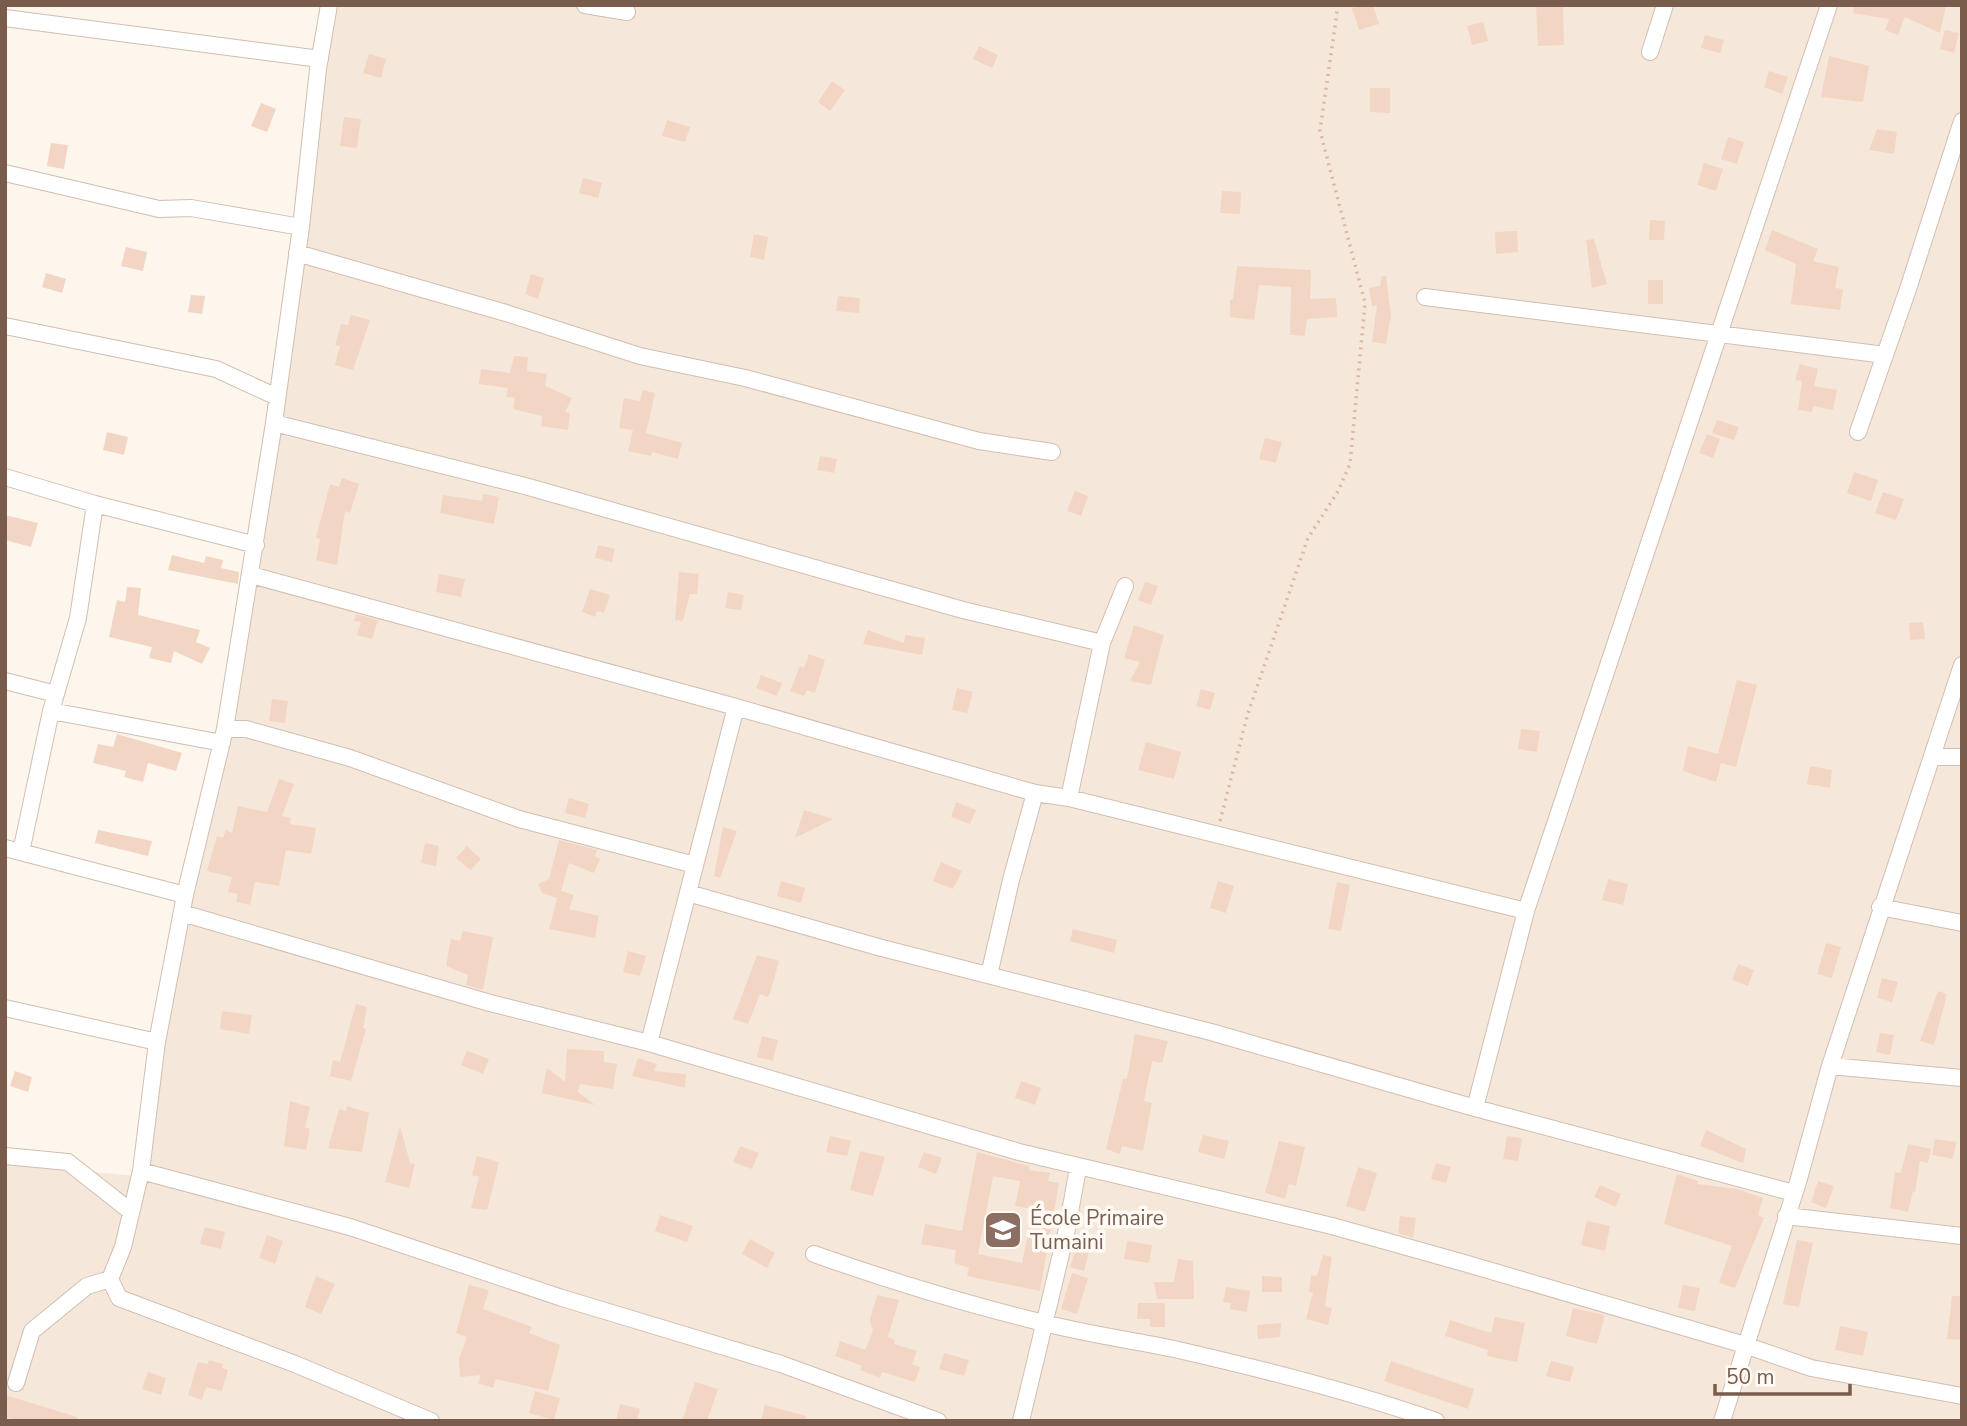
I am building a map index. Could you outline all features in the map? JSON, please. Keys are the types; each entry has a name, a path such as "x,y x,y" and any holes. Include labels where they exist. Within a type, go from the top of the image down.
{"street":[{"path":"329,5 320,59 301,227 251,575 223,736 185,895 157,1042 141,1171 123,1247 110,1279 119,1298 295,1364 431,1421"},
{"path":"584,5 627,12"},
{"path":"1650,52 1665,5"},
{"path":"1475,1108 1526,911 1829,5"},
{"path":"5,18 320,59"},
{"path":"1858,432 1962,121"},
{"path":"5,173 159,209 191,208 301,227"},
{"path":"297,253 506,313 640,356 745,378 979,441 1052,452"},
{"path":"1425,297 1885,355"},
{"path":"5,326 216,369 277,397"},
{"path":"274,423 525,486 963,610 1102,643"},
{"path":"5,477 96,504 256,545"},
{"path":"96,504 78,618 13,850 185,895"},
{"path":"251,575 736,707 1035,793 1069,798 1526,911"},
{"path":"1069,798 1102,643 1125,586"},
{"path":"1723,1421 1880,907 1962,665"},
{"path":"5,681 56,694"},
{"path":"649,1043 736,707"},
{"path":"51,711 223,736 246,729 350,758 519,820 695,865"},
{"path":"1933,757 1962,757"},
{"path":"989,975 1035,793"},
{"path":"688,892 989,975 1211,1032 1475,1108 1794,1193"},
{"path":"1880,907 1962,923"},
{"path":"182,913 477,999 649,1043 1078,1168 1332,1226 1745,1345 1811,1368 1962,1396"},
{"path":"5,1008 157,1042"},
{"path":"1830,1066 1962,1078"},
{"path":"5,1156 68,1162 130,1211"},
{"path":"1021,1421 1067,1229 1078,1168"},
{"path":"141,1171 350,1227 562,1298 780,1364 937,1421"},
{"path":"1786,1216 1962,1236"},
{"path":"814,1254 900,1284 1044,1323 1174,1349 1283,1376 1380,1401 1436,1421"},
{"path":"16,1382 32,1332 87,1286 110,1279"}],"path":[{"path":"1215,834 1248,713 1308,538 1337,493 1350,464 1365,303 1320,131 1338,5"}],"shaded area":[{"path":"333,5 1962,5 1962,1421 5,1421 5,1163 136,1176 311,214"}],"building":[{"path":"1373,5 1379,24 1359,30 1352,8"},
{"path":"1536,5 1563,5 1564,45 1538,46"},
{"path":"1854,5 1946,5 1940,33 1905,17 1898,35 1885,30 1889,19 1853,13"},
{"path":"1483,22 1488,41 1472,45 1467,26"},
{"path":"1945,30 1959,33 1954,53 1940,49"},
{"path":"1705,35 1724,40 1720,53 1701,48"},
{"path":"979,46 998,55 992,68 973,59"},
{"path":"369,54 386,59 381,78 363,73"},
{"path":"1829,56 1869,66 1863,102 1821,97"},
{"path":"1769,71 1788,77 1782,94 1764,87"},
{"path":"832,81 845,90 830,111 818,102"},
{"path":"1370,88 1390,88 1390,113 1370,112"},
{"path":"261,103 276,109 267,132 251,126"},
{"path":"344,117 361,119 357,148 340,146"},
{"path":"667,120 690,127 685,142 662,136"},
{"path":"1877,129 1897,132 1894,154 1869,150"},
{"path":"1728,137 1744,142 1737,164 1721,159"},
{"path":"51,143 68,145 64,169 47,166"},
{"path":"1704,163 1723,169 1716,191 1697,185"},
{"path":"583,178 602,183 598,198 579,193"},
{"path":"1222,191 1241,192 1240,214 1220,213"},
{"path":"1650,220 1665,221 1664,240 1649,240"},
{"path":"1772,230 1818,249 1813,261 1839,267 1835,288 1843,289 1840,310 1791,304 1796,264 1765,250"},
{"path":"1517,231 1518,252 1496,254 1495,232"},
{"path":"754,234 768,237 764,260 750,257"},
{"path":"1594,239 1607,284 1592,288 1586,240"},
{"path":"126,247 147,252 143,271 121,266"},
{"path":"1237,266 1311,270 1310,299 1336,298 1337,317 1307,319 1305,336 1290,335 1291,287 1259,285 1254,320 1230,317 1230,300 1233,299"},
{"path":"46,273 66,279 62,293 42,287"},
{"path":"531,274 544,278 538,299 525,294"},
{"path":"1382,276 1386,276 1391,315 1386,344 1372,342 1377,305 1372,306 1369,288 1380,286"},
{"path":"1648,280 1663,280 1663,304 1648,304"},
{"path":"191,295 205,296 202,314 188,312"},
{"path":"838,296 860,298 859,313 836,311"},
{"path":"351,315 370,320 353,370 335,365 340,346 335,345 341,324 348,325"},
{"path":"514,356 528,357 527,371 547,374 545,386 572,398 565,412 570,413 568,430 541,426 542,416 513,409 515,398 506,397 508,388 479,384 481,369 510,373"},
{"path":"1800,364 1818,369 1814,386 1837,390 1833,410 1813,406 1812,412 1798,410 1802,381 1795,380"},
{"path":"643,390 655,393 646,433 682,443 678,459 652,452 651,456 628,451 633,430 619,428 624,398 640,401"},
{"path":"1717,420 1739,427 1734,440 1712,433"},
{"path":"107,432 128,437 124,455 103,450"},
{"path":"1707,434 1720,439 1713,458 1699,453"},
{"path":"1265,438 1282,442 1276,463 1259,459"},
{"path":"820,456 837,459 834,473 817,470"},
{"path":"1854,472 1878,480 1871,501 1847,493"},
{"path":"342,478 359,484 350,513 345,511 337,565 316,560 320,539 316,538 330,484 339,487"},
{"path":"1075,491 1088,496 1081,516 1067,511"},
{"path":"1883,492 1904,499 1896,520 1875,513"},
{"path":"483,494 499,497 494,524 440,513 443,495 482,501"},
{"path":"5,515 38,523 31,547 5,540"},
{"path":"598,545 615,549 612,562 595,558"},
{"path":"172,555 204,563 206,556 223,560 221,568 239,572 238,584 168,570"},
{"path":"679,572 699,574 697,594 690,594 683,621 675,620"},
{"path":"439,574 465,579 461,597 436,592"},
{"path":"1145,582 1158,586 1151,605 1138,600"},
{"path":"127,587 141,588 138,615 200,630 196,642 210,648 202,664 174,651 171,663 149,658 152,647 109,637 117,600 125,602"},
{"path":"590,589 610,595 604,613 597,611 595,617 582,612"},
{"path":"728,592 744,595 741,610 725,608"},
{"path":"356,614 378,620 372,639 357,635 361,622 354,621"},
{"path":"1923,622 1925,639 1910,640 1909,623"},
{"path":"1134,625 1164,635 1151,685 1130,681 1140,662 1124,658"},
{"path":"868,630 904,643 905,635 925,638 922,655 863,644"},
{"path":"809,654 825,660 815,693 807,690 804,696 790,691 800,666 804,668"},
{"path":"761,675 782,683 777,696 756,688"},
{"path":"1737,680 1757,685 1736,767 1721,763 1716,782 1683,771 1688,746 1718,754"},
{"path":"957,688 973,692 967,713 952,710"},
{"path":"1201,689 1215,693 1210,710 1196,706"},
{"path":"272,699 288,701 285,723 269,721"},
{"path":"1521,729 1540,731 1537,752 1518,749"},
{"path":"117,734 182,753 176,771 148,763 143,782 124,777 126,771 93,763 98,744 113,747"},
{"path":"1146,742 1181,752 1174,779 1138,770"},
{"path":"1810,766 1832,770 1830,788 1807,784"},
{"path":"279,779 294,784 282,816 291,818 290,824 316,828 311,854 286,850 279,886 255,882 250,905 236,902 238,894 228,892 232,877 207,871 217,836 223,838 226,830 232,833 238,806 267,812"},
{"path":"569,798 589,804 585,818 565,813"},
{"path":"956,802 976,810 970,824 951,817"},
{"path":"804,810 833,819 795,838"},
{"path":"723,827 737,831 720,878 714,876"},
{"path":"98,830 152,841 148,856 95,843"},
{"path":"559,840 597,850 595,856 600,859 594,873 569,863 561,891 574,895 569,909 599,916 595,938 549,929 557,898 542,893 538,884 549,879"},
{"path":"425,843 439,846 436,866 421,863"},
{"path":"467,846 481,859 470,870 456,858"},
{"path":"941,862 962,871 953,889 933,881"},
{"path":"1608,879 1628,884 1623,905 1602,900"},
{"path":"781,881 805,888 801,903 777,896"},
{"path":"1218,881 1234,886 1226,913 1210,908"},
{"path":"1337,882 1350,885 1341,931 1328,929"},
{"path":"1073,929 1117,940 1114,953 1070,941"},
{"path":"463,931 493,937 483,990 466,985 468,975 446,966 451,939 460,941"},
{"path":"1826,943 1841,947 1832,978 1817,974"},
{"path":"628,951 646,956 640,976 623,972"},
{"path":"757,955 779,961 770,993 767,997 760,994 748,1024 733,1019"},
{"path":"1738,964 1754,970 1748,986 1732,980"},
{"path":"1882,978 1898,982 1892,1002 1877,998"},
{"path":"1938,991 1947,994 1934,1045 1920,1041"},
{"path":"356,1004 367,1007 363,1028 366,1029 351,1081 330,1076 333,1060 340,1062"},
{"path":"222,1011 252,1015 249,1034 220,1029"},
{"path":"1880,1033 1894,1035 1890,1055 1876,1052"},
{"path":"1135,1034 1168,1041 1162,1063 1152,1061 1144,1101 1152,1103 1143,1151 1122,1146 1120,1154 1106,1149 1123,1079 1127,1079"},
{"path":"762,1036 778,1040 773,1061 757,1057"},
{"path":"567,1049 604,1051 604,1062 617,1064 613,1089 580,1084 578,1092 595,1105 542,1093 547,1068 565,1082"},
{"path":"467,1051 489,1059 483,1074 461,1065"},
{"path":"638,1058 657,1064 654,1071 686,1074 685,1088 632,1076"},
{"path":"15,1071 32,1077 28,1092 10,1086"},
{"path":"1021,1081 1041,1088 1035,1105 1015,1098"},
{"path":"290,1101 310,1107 305,1127 310,1129 306,1150 284,1146"},
{"path":"347,1106 369,1113 362,1152 328,1148 339,1109 346,1111"},
{"path":"400,1126 410,1163 415,1164 409,1188 385,1182"},
{"path":"1706,1130 1746,1149 1743,1163 1700,1146"},
{"path":"1203,1135 1229,1141 1224,1159 1198,1152"},
{"path":"830,1136 851,1141 847,1156 826,1152"},
{"path":"1507,1136 1522,1138 1518,1161 1503,1159"},
{"path":"1935,1139 1956,1142 1953,1159 1932,1155"},
{"path":"1279,1141 1305,1147 1296,1186 1289,1184 1285,1199 1265,1193"},
{"path":"1908,1144 1931,1149 1928,1163 1920,1161 1915,1192 1913,1191 1908,1212 1890,1208 1895,1172 1901,1173"},
{"path":"740,1146 759,1153 752,1169 733,1162"},
{"path":"860,1151 885,1157 873,1196 850,1190"},
{"path":"924,1152 942,1158 936,1174 918,1167"},
{"path":"977,1152 1029,1166 1029,1170 1050,1173 1048,1181 1059,1183 1040,1291 967,1276 969,1268 954,1263 956,1250 921,1244 925,1224 962,1231","holes":["993,1176 1020,1181 1015,1206 1033,1209 1022,1263 978,1254"]},
{"path":"477,1156 499,1162 487,1210 471,1208 479,1177 472,1175"},
{"path":"1436,1163 1451,1167 1446,1183 1431,1179"},
{"path":"1358,1167 1377,1173 1365,1212 1346,1206"},
{"path":"1677,1174 1698,1181 1697,1184 1737,1189 1763,1198 1758,1215 1764,1218 1735,1288 1719,1283 1732,1246 1664,1224"},
{"path":"1818,1181 1834,1186 1826,1208 1811,1202"},
{"path":"1600,1185 1621,1194 1616,1207 1594,1197"},
{"path":"660,1215 693,1226 687,1242 655,1231"},
{"path":"1400,1216 1416,1218 1413,1238 1398,1233"},
{"path":"1587,1221 1610,1226 1605,1251 1581,1245"},
{"path":"205,1227 225,1232 221,1249 200,1244"},
{"path":"267,1235 283,1241 275,1264 259,1258"},
{"path":"750,1239 775,1253 767,1268 742,1254"},
{"path":"1797,1240 1813,1243 1799,1307 1783,1304"},
{"path":"1127,1241 1152,1245 1149,1263 1124,1259"},
{"path":"1076,1248 1089,1252 1084,1271 1070,1267"},
{"path":"1323,1255 1332,1257 1325,1306 1332,1308 1328,1325 1306,1319 1313,1293 1309,1292 1311,1275 1317,1276"},
{"path":"1178,1259 1193,1261 1194,1299 1157,1299 1154,1282 1174,1282"},
{"path":"1072,1273 1088,1278 1077,1314 1061,1309"},
{"path":"316,1276 335,1284 321,1314 305,1307"},
{"path":"1262,1276 1282,1277 1282,1292 1262,1292"},
{"path":"469,1285 489,1290 483,1309 532,1327 529,1333 560,1345 548,1391 496,1379 493,1388 478,1383 481,1375 460,1377 459,1359 467,1337 456,1333"},
{"path":"1683,1285 1700,1288 1695,1311 1678,1308"},
{"path":"1226,1287 1250,1291 1247,1312 1230,1309 1231,1303 1223,1302"},
{"path":"877,1295 899,1300 888,1337 895,1340 894,1344 917,1351 912,1364 920,1367 915,1382 882,1372 880,1378 860,1370 862,1366 835,1356 840,1341 865,1350 873,1331 870,1320"},
{"path":"1952,1296 1962,1296 1962,1340 1947,1339"},
{"path":"1138,1303 1165,1303 1165,1327 1150,1327 1150,1319 1137,1319"},
{"path":"1573,1308 1605,1315 1597,1344 1566,1336"},
{"path":"1495,1317 1525,1323 1517,1362 1487,1356 1488,1350 1445,1336 1450,1320 1491,1333"},
{"path":"1281,1323 1280,1337 1258,1339 1257,1325"},
{"path":"1840,1326 1868,1332 1863,1356 1835,1350"},
{"path":"944,1353 969,1360 964,1376 939,1369"},
{"path":"209,1360 223,1364 222,1368 228,1370 222,1391 206,1387 202,1400 188,1395 198,1362 208,1364"},
{"path":"1391,1361 1474,1389 1468,1409 1384,1381"},
{"path":"1551,1361 1574,1367 1570,1382 1546,1376"},
{"path":"148,1372 166,1378 161,1395 142,1389"},
{"path":"695,1382 718,1389 707,1421 682,1421"},
{"path":"535,1391 560,1398 554,1420 529,1413"},
{"path":"5,1395 77,1417 77,1421 18,1421 5,1417"},
{"path":"620,1404 640,1409 637,1421 616,1421"},
{"path":"765,1405 806,1416 805,1421 761,1421"}],"place":[{"name":"École Primaire Tumaini","path":"1003,1230"}]}
